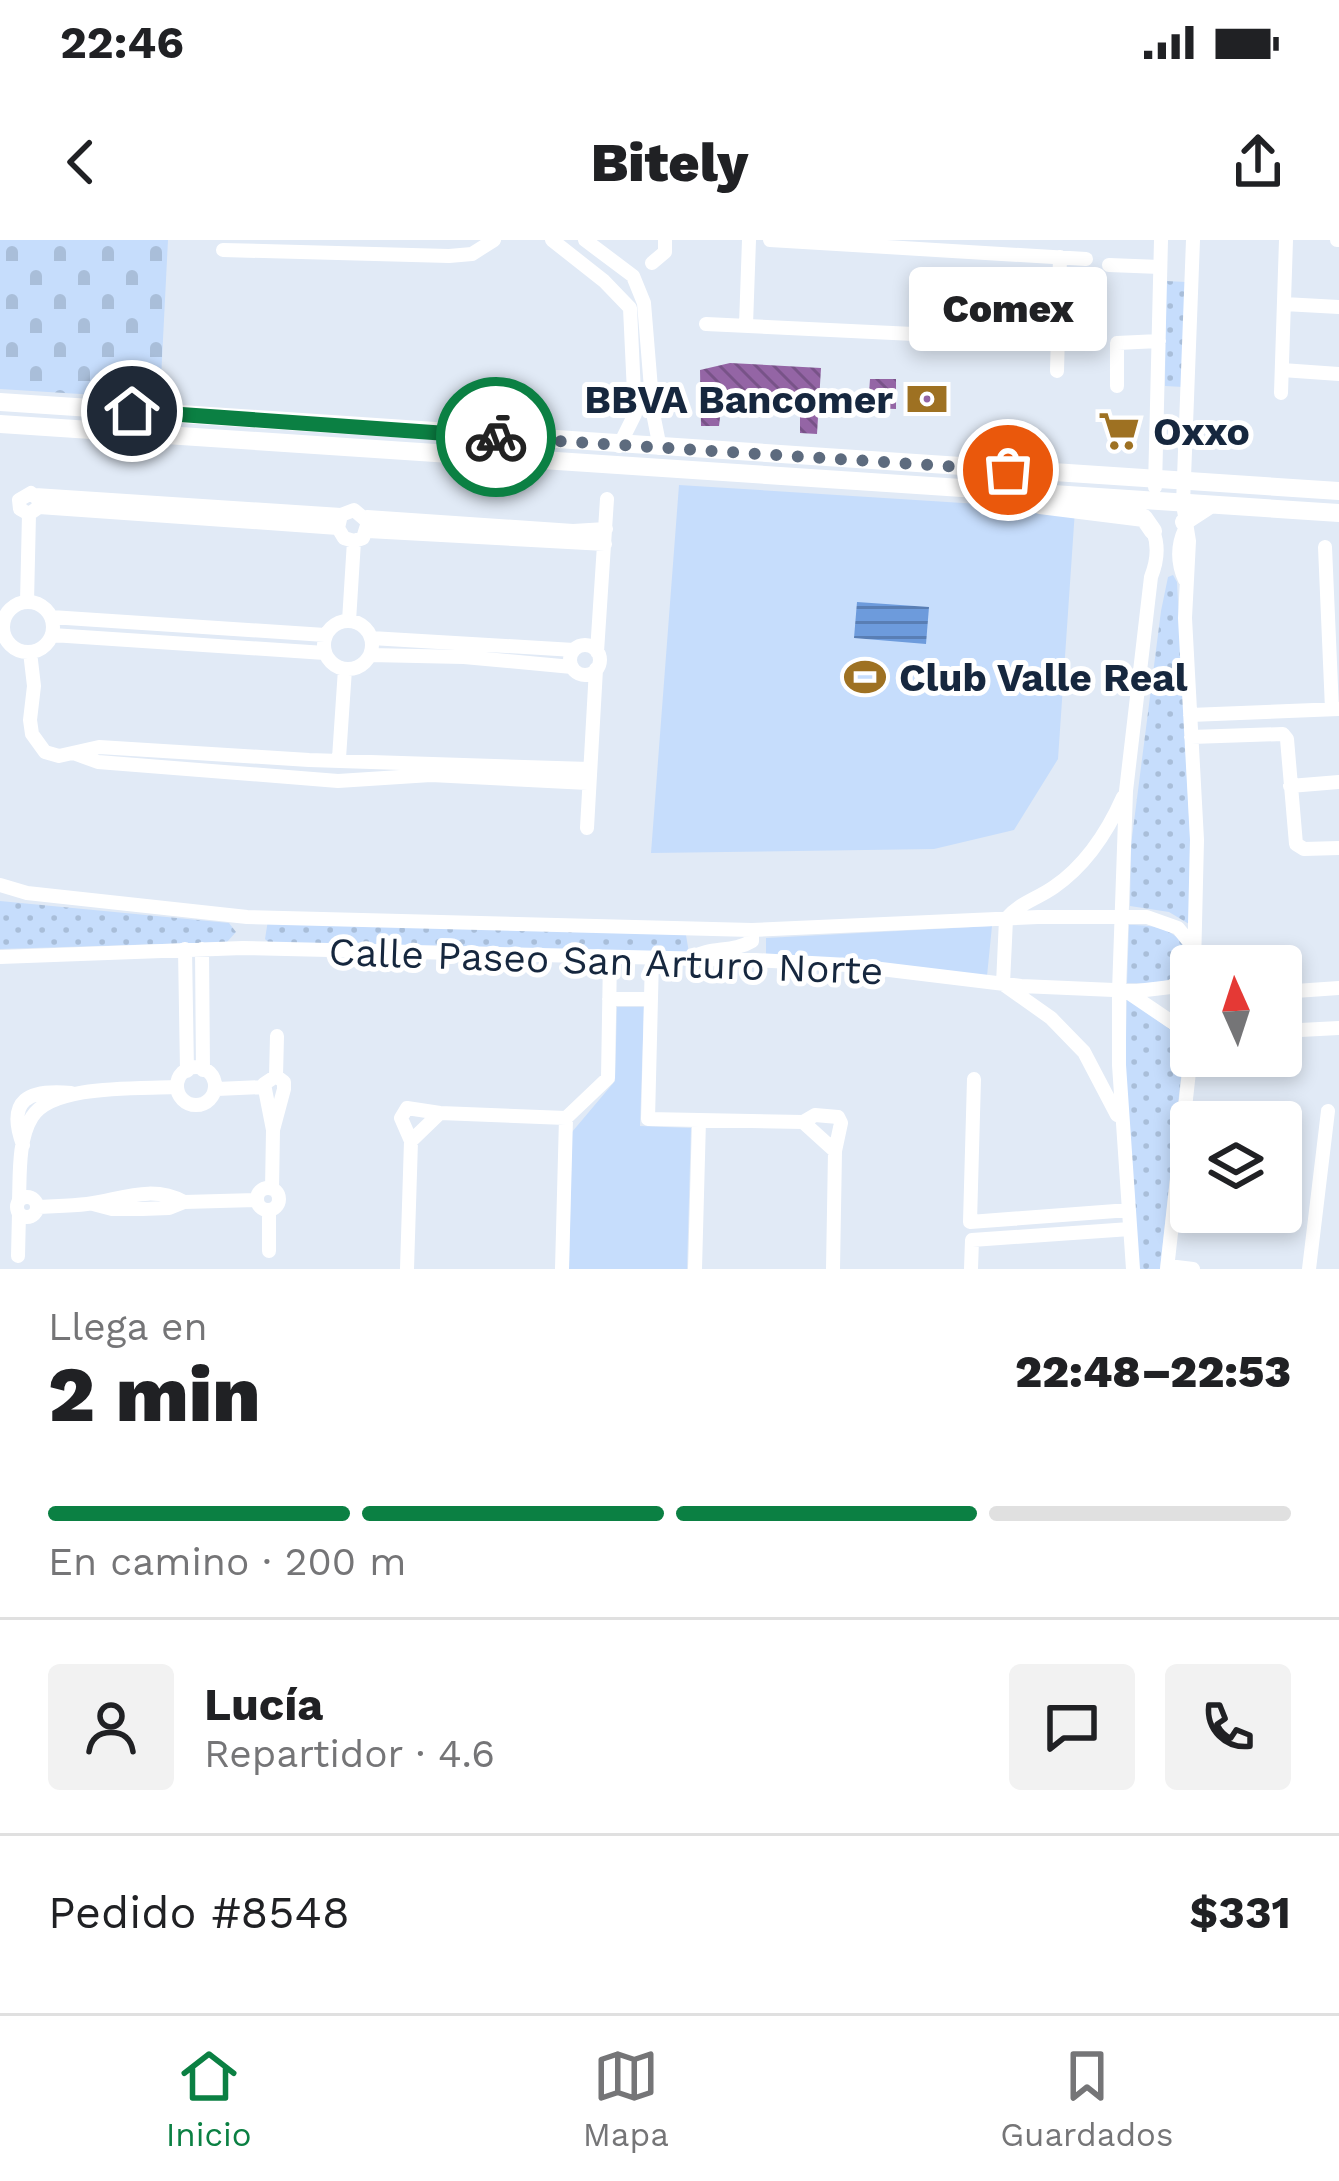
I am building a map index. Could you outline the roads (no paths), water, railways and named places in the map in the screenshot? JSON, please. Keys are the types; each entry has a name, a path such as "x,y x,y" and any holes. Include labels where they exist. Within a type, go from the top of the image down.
{"main road":[{"path":"0,402 1339,491"},
{"path":"0,424 1154,502 1184,518 1210,505 1335,512"},
{"path":"482,454 489,442 557,442"},
{"path":"587,462 649,461 660,448"},
{"path":"1008,470 958,474 963,488 995,500 1144,518 1153,532"}],"street":[{"path":"223,250 244,245 449,256 472,254 494,240"},
{"path":"552,240 630,308 640,329 660,448"},
{"path":"585,240 633,276 644,303 635,413 619,446"},
{"path":"652,263 665,252 665,240"},
{"path":"746,325 749,240"},
{"path":"770,240 961,245 1087,259"},
{"path":"1154,502 1161,240"},
{"path":"1193,240 1184,518 1190,541 1184,575 1197,840 1194,945"},
{"path":"1281,393 1286,240"},
{"path":"1057,371 1060,257"},
{"path":"1108,265 1192,277"},
{"path":"1284,304 1339,308"},
{"path":"706,324 1058,341"},
{"path":"1117,386 1118,343 1159,341"},
{"path":"1282,370 1339,374"},
{"path":"1158,390 1189,391"},
{"path":"0,496 19,500 26,494 34,506 27,602"},
{"path":"587,828 607,499"},
{"path":"34,506 339,522 354,510 367,524 606,536"},
{"path":"339,522 344,538 355,541"},
{"path":"350,621 355,541 367,524"},
{"path":"1133,1269 1123,1131 1121,916 1126,790 1157,541 1153,532"},
{"path":"1190,715 1336,709 1325,548"},
{"path":"1152,574 1184,575"},
{"path":"27,602 45,609 51,617 52,635 30,652 3,637 3,617 10,609 27,602"},
{"path":"51,617 325,653 345,669 360,666 370,655 371,638 366,629 350,621 331,627 325,653"},
{"path":"52,635 326,635"},
{"path":"371,638 572,667 584,674 596,669"},
{"path":"370,655 574,650 586,645 597,652"},
{"path":"572,667 574,650"},
{"path":"30,652 32,734 45,752 59,756 99,747 356,780 453,770"},
{"path":"321,778 318,768 331,759 345,669"},
{"path":"1192,736 1283,734 1296,844 1304,849 1339,848"},
{"path":"183,759 357,760 589,776"},
{"path":"356,780 357,760"},
{"path":"1290,786 1339,782"},
{"path":"1123,1131 1084,1052 1051,1018 1003,984 1006,919 1021,904 1058,885 1083,861 1103,836 1126,790"},
{"name":"Calle Paseo San Arturo Norte","path":"0,888 196,913 752,930 1121,916 1164,921 1188,935 1193,945"},
{"path":"243,948 241,932 251,923 300,918"},
{"path":"691,958 705,950 746,946 752,941 752,930"},
{"name":"Calle Paseo San Arturo Norte","path":"5,958 243,948 691,958 848,965 1003,984 1122,991 1170,987"},
{"path":"194,949 195,1071"},
{"path":"562,1269 566,1118 608,1078 610,956"},
{"path":"652,958 648,1118 802,1122 815,1115 838,1117 833,1269"},
{"path":"1302,991 1339,988"},
{"path":"1122,991 1170,1022"},
{"path":"609,999 651,999"},
{"path":"1302,1030 1339,1028"},
{"path":"270,1082 277,1036"},
{"path":"174,1087 178,1076 195,1071 214,1076 217,1089"},
{"path":"1188,1077 1167,1267 1192,1269"},
{"path":"974,1079 970,1222 1129,1210"},
{"path":"174,1087 182,1100 197,1103 210,1099 217,1089 284,1082 273,1130 272,1189 263,1189 269,1251"},
{"path":"18,1256 23,1146 16,1116 26,1099 44,1091 174,1087"},
{"path":"407,1269 411,1142 401,1118 407,1108 566,1118"},
{"path":"1310,1269 1328,1111"},
{"path":"411,1142 440,1113"},
{"path":"695,1269 699,1120"},
{"path":"802,1122 836,1151"},
{"path":"19,1206 28,1216 37,1207 93,1204 110,1196 141,1194 169,1194 184,1202 263,1205"},
{"path":"971,1269 972,1240 1130,1229"}],"water":[{"path":"857,602 929,607 926,644 854,638"}],"place":[{"name":"BBVA Bancomer","path":"927,399"},
{"name":"Oxxo","path":"1119,431"},
{"name":"Comex","path":"1008,470"},
{"name":"Club Valle Real","path":"865,677"}]}
